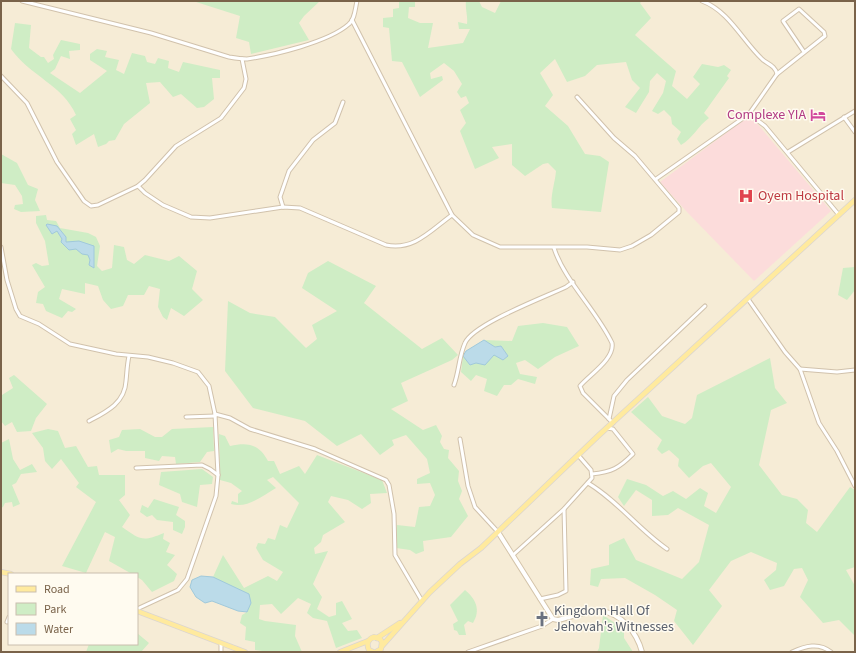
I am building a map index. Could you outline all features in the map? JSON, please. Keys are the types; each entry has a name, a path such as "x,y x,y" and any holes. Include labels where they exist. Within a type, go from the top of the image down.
{"main road":[{"path":"368,641 368,647 374,652 382,646 430,592 460,564 474,555 607,428 611,421 748,299 855,200"},
{"path":"498,532 553,619 600,611 614,615 625,623 633,632 642,652"},
{"path":"138,610 245,652"},
{"path":"340,652 368,641 374,637 377,638 405,620"},
{"path":"377,638 380,639 382,646"}],"street":[{"path":"22,1 151,33 229,57 242,59 288,50 310,43 336,32 352,20"},
{"path":"356,1 352,20 452,215 473,235 494,246 508,248 587,247 620,250 632,246 651,235 679,212 679,208 656,179 577,97"},
{"path":"702,1 729,20 762,60 774,67 776,74"},
{"path":"656,179 749,114 776,74 825,36 824,32 799,9 783,21 804,52"},
{"path":"1,76 27,103 57,162 87,204 98,205 138,186 176,146 214,124 232,106 244,88 246,79 242,59"},
{"path":"283,208 280,196 289,171 313,140 335,123 343,102"},
{"path":"788,152 855,111"},
{"path":"749,114 765,126 839,215"},
{"path":"844,117 855,132"},
{"path":"138,186 153,199 174,211 197,218 210,218 293,207 309,211 386,245 400,247 416,241 452,215"},
{"path":"1,247 7,280 16,309 20,316 39,324 70,344 129,356 148,357 173,363 198,372 209,386 215,415 218,475 216,496 187,579 178,590 138,610"},
{"path":"554,248 573,282 591,307 612,343 613,348 610,356 580,386 583,393 611,421"},
{"path":"454,385 459,372 464,346 471,336 494,320 566,287 573,282"},
{"path":"748,299 788,356 800,369 819,423 837,451 855,486"},
{"path":"611,421 614,396 627,380 705,306"},
{"path":"89,421 112,408 120,401 126,381 125,372 129,356"},
{"path":"800,369 837,372 855,370"},
{"path":"186,417 215,415 230,418 250,429 315,449 386,480 389,485 394,514 395,555 422,601"},
{"path":"592,474 605,473 617,468 633,454 613,429 607,428"},
{"path":"460,439 468,486 475,507 498,532"},
{"path":"578,455 587,464 592,474"},
{"path":"136,468 202,465 206,466 218,475"},
{"path":"513,555 564,509 588,483 592,474"},
{"path":"588,483 612,499 624,514 667,549"},
{"path":"540,599 558,596 566,591 564,509"},
{"path":"468,652 517,636 542,626 553,619"},
{"path":"221,643 221,652"},
{"path":"792,652 810,645 828,649 831,652"}],"shaded area":[{"path":"1,1 855,1 855,652 1,652"},
{"name":"Oyem Hospital","path":"745,119 755,121 831,211 754,281 660,182"}],"green space":[{"path":"193,1 320,1 304,16 299,23 309,40 251,54 249,42 236,38 240,16"},
{"path":"399,1 415,1 415,7 409,7 408,18 420,23 433,23 428,48 463,43 470,29 459,29 458,22 467,24 466,1 479,1 482,7 495,13 501,1 642,1 640,3 651,18 635,35 676,71 672,86 687,99 700,84 693,77 702,64 718,67 724,65 731,70 727,76 729,78 704,113 709,118 689,139 681,145 677,139 681,132 672,124 671,117 664,110 658,114 652,111 663,93 666,81 657,73 650,81 649,92 636,113 625,107 640,88 632,80 626,62 597,65 585,76 567,82 555,59 540,73 553,95 545,106 568,126 585,154 600,156 609,162 601,212 552,208 552,194 556,171 548,163 543,164 525,176 512,165 512,144 492,147 499,158 475,169 460,131 466,123 460,110 469,103 466,96 461,98 457,92 462,84 454,71 444,63 430,73 431,79 442,76 443,80 420,97 402,62 392,61 389,28 383,27 383,18 393,17 393,9 399,8"},
{"path":"15,23 31,25 29,48 41,57 44,57 48,63 54,59 53,55 61,40 80,44 80,50 69,51 70,59 61,56 55,69 50,73 80,93 107,71 90,60 90,54 97,49 107,51 105,57 119,60 116,70 124,74 132,53 145,56 147,62 155,64 158,58 169,61 168,68 179,72 183,62 220,70 220,78 212,78 214,99 204,107 197,108 181,94 173,97 160,82 146,83 150,103 124,124 115,140 109,141 98,147 94,134 76,145 72,134 76,130 70,119 76,115 70,105 55,88 27,66 11,49"},
{"path":"1,154 17,163 28,185 38,189 35,200 40,211 21,212 14,209 15,205 23,204 22,196 15,185 1,183"},
{"path":"46,215 47,220 56,221 60,228 88,233 96,237 100,246 97,266 102,271 112,268 114,245 124,247 127,260 134,264 145,255 169,261 179,256 197,271 192,289 203,300 184,316 171,308 167,320 163,317 158,307 160,289 149,286 144,295 128,295 123,306 111,309 103,300 98,286 85,283 85,294 62,289 59,299 76,309 72,312 68,311 62,318 46,311 43,304 36,303 38,292 45,287 32,265 36,263 42,266 49,265 45,241 36,223 36,216"},
{"path":"328,261 376,286 364,303 422,349 442,338 458,355 452,360 401,383 408,401 391,409 423,430 436,425 442,436 440,442 444,449 449,450 448,458 459,471 458,481 462,491 459,499 468,516 451,537 423,541 424,551 416,554 410,550 396,548 397,525 415,527 419,507 430,506 435,495 430,483 417,484 417,479 430,473 427,459 406,435 392,440 394,445 380,455 361,434 337,446 305,421 253,408 225,371 228,301 250,313 275,317 306,348 317,339 312,325 337,311 302,288 308,273"},
{"path":"855,267 855,290 847,300 838,295 843,268"},
{"path":"543,323 567,327 579,346 555,357 538,369 525,360 516,363 520,374 537,377 535,384 518,379 511,385 504,385 497,396 484,391 487,379 476,375 471,381 461,372 463,356 470,365 494,355 503,360 508,356 501,346 495,347 484,340 512,341 518,326"},
{"path":"770,358 775,388 787,403 771,410 759,465 782,495 797,499 808,510 806,523 817,532 850,487 855,490 855,567 846,570 855,586 855,636 839,620 823,623 800,597 808,580 802,568 794,569 784,586 770,590 764,580 776,570 777,563 751,552 731,561 709,590 722,606 693,645 674,621 677,610 655,595 625,578 601,579 598,587 590,585 591,569 609,565 609,545 624,538 636,560 682,579 699,562 709,525 678,508 668,515 652,516 652,500 636,490 624,506 618,497 627,479 646,485 663,496 673,491 686,499 700,488 708,493 704,506 716,513 731,487 711,463 703,466 689,478 678,466 679,459 669,450 662,454 657,449 662,440 631,412 648,397 662,416 685,424 692,418 697,395"},
{"path":"14,375 47,404 36,418 31,431 17,432 12,422 5,426 1,421 2,395 13,388 9,378"},
{"path":"213,427 214,451 207,452 200,462 176,464 175,457 162,456 159,461 145,458 145,451 126,451 118,449 111,453 109,440 119,437 122,430 140,429 155,437 162,437 172,429"},
{"path":"48,429 58,431 65,448 76,446 88,467 97,466 99,475 125,475 125,495 119,500 130,515 122,527 133,535 142,538 151,538 164,533 163,539 170,543 166,552 175,555 167,565 177,574 174,581 152,592 138,578 138,573 130,573 109,561 115,537 105,532 86,573 62,566 96,502 76,487 79,483 61,459 52,469 45,461 43,448 32,433"},
{"path":"219,434 225,436 230,446 242,444 257,448 265,455 268,461 274,461 280,474 299,466 305,474 317,455 382,480 387,493 370,494 371,503 362,509 348,500 331,496 328,502 345,522 323,535 321,542 314,548 315,554 328,551 313,584 322,597 317,609 329,617 336,615 336,603 342,601 352,619 342,623 348,631 357,630 362,638 336,648 327,621 313,618 307,613 311,604 298,598 281,614 272,604 260,605 259,619 296,625 295,636 302,652 270,652 255,650 255,642 245,640 246,627 240,623 242,615 247,612 220,582 213,577 223,555 244,588 268,576 277,581 283,572 263,560 256,548 258,543 265,544 268,538 275,540 280,525 287,528 299,503 273,477 267,480 276,488 249,503 243,505 231,504 232,501 238,503 238,494 242,491 231,483 220,480"},
{"path":"9,439 13,459 20,470 32,464 37,472 21,474 16,483 12,485 20,504 13,507 12,502 5,503 1,508 1,443"},
{"path":"202,469 213,477 212,484 200,485 197,507 182,502 180,494 159,485 161,472"},
{"path":"154,499 179,507 176,515 185,521 185,527 182,534 173,530 173,522 157,520 152,515 147,517 140,512 142,505 148,508"},
{"path":"465,590 472,597 476,605 477,614 473,623 468,621 464,625 466,635 459,635 457,631 454,630 453,624 458,621 450,605"},
{"path":"603,615 624,629 624,638 633,652 597,652 599,648"},
{"path":"138,634 149,643 141,652 86,652 89,645 138,645"}],"water":[{"path":"46,225 57,226 66,237 66,242 79,241 94,246 94,268 89,265 90,260 88,255 82,254 76,249 69,250 61,242 62,239 57,231 52,234"},
{"path":"484,340 495,347 501,346 508,356 503,360 494,355 485,365 476,363 470,365 463,356 466,351"},
{"path":"201,576 213,577 249,594 251,603 247,612 238,611 212,601 205,603 196,597 190,587 192,580"}],"place":[{"name":"Complexe YIA","path":"818,115"},
{"name":"Oyem Hospital","path":"746,196"},
{"name":"Kingdom Hall Of Jehovah's Witnesses","path":"542,619"}]}
